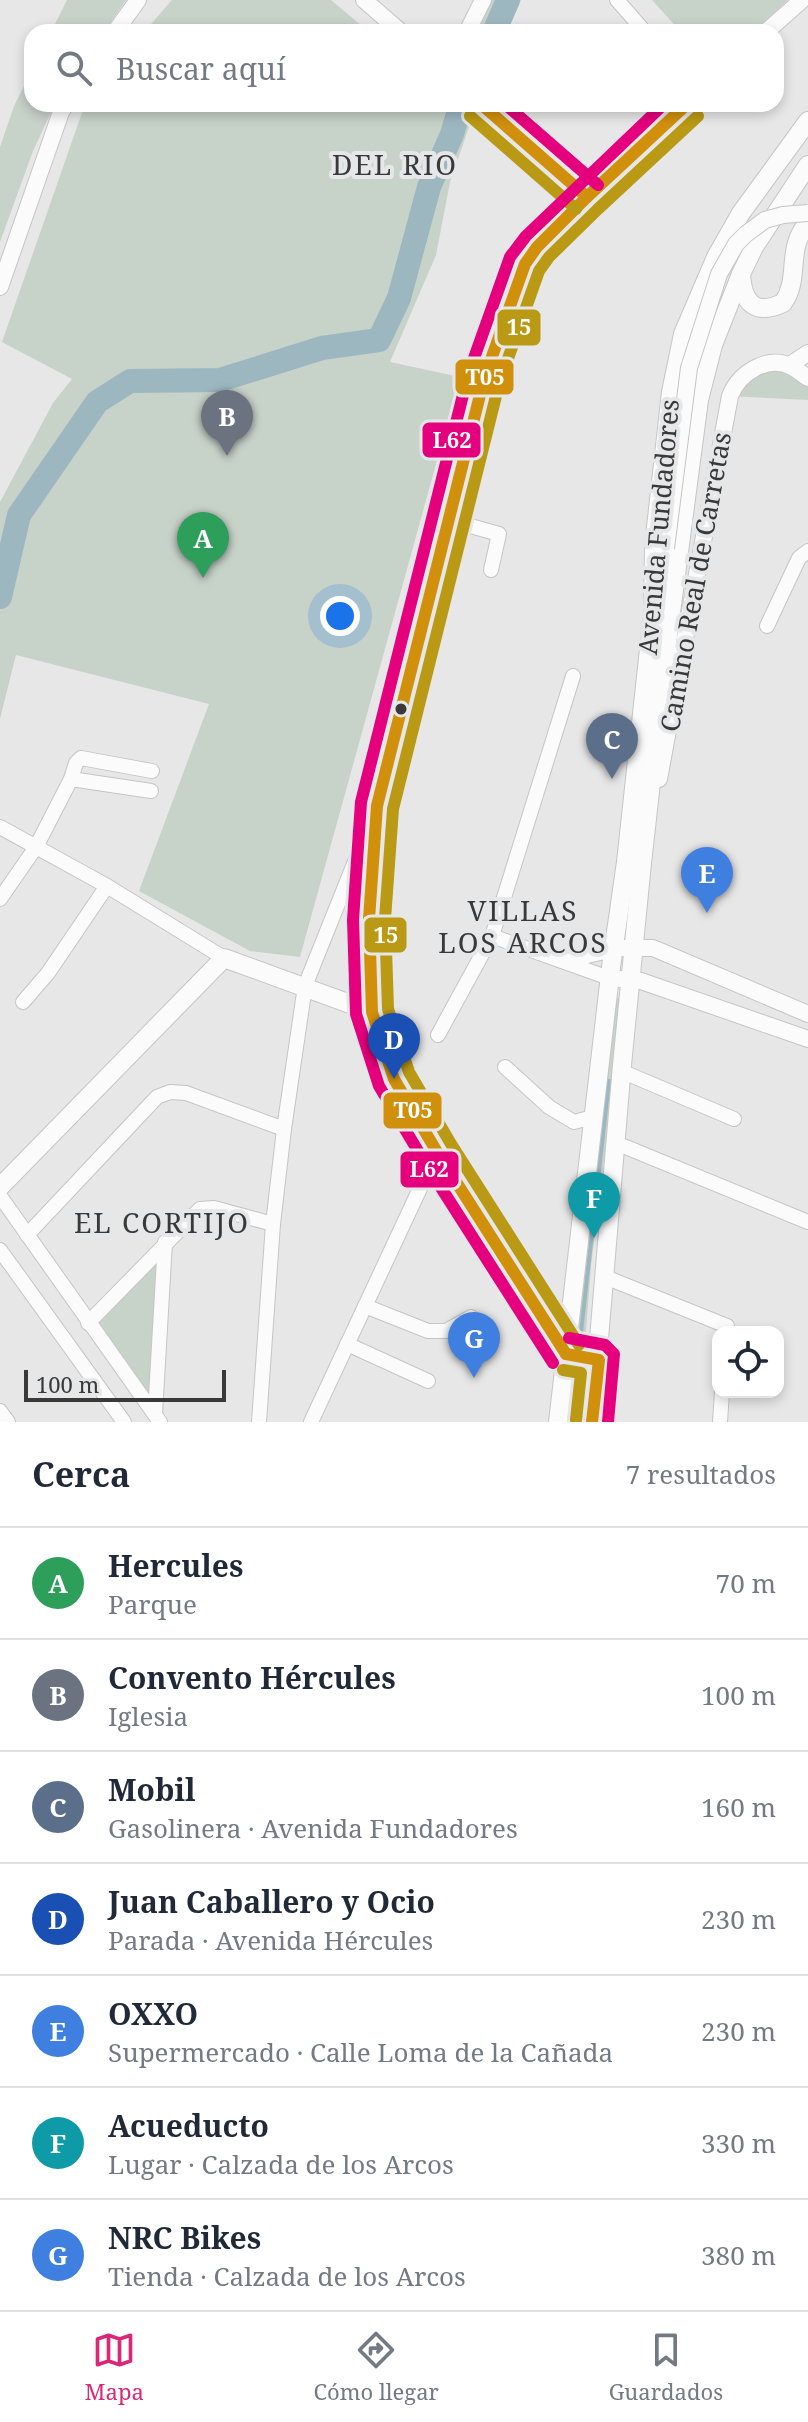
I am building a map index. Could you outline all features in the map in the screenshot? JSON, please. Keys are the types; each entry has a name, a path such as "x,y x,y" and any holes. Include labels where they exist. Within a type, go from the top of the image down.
{"main road":[{"name":"Avenida Fundadores","path":"558,1422 611,965 626,862 653,612 656,530 671,392 683,334 716,257 741,213 808,121"},
{"name":"Avenida Fundadores","path":"592,1422 642,863 699,400 713,345 741,274 754,247 808,165"},
{"path":"741,274 742,288 751,304 772,309 783,303 792,286 797,236 808,223"},
{"path":"0,1187 224,958 372,1012 394,1079 566,1354 599,1360"},
{"path":"600,1063 622,1068"}],"street":[{"path":"121,24 138,0"},
{"path":"471,24 483,0"},
{"path":"617,0 638,24"},
{"path":"775,24 802,0"},
{"path":"368,1 392,24"},
{"path":"0,287 61,112"},
{"path":"490,112 587,197"},
{"path":"259,1422 273,1224 305,986 377,806 484,379 525,264 537,247 678,112"},
{"name":"Camino Real de Carretas","path":"653,612 666,548 689,368 719,274 746,234 765,220 808,213"},
{"path":"808,353 790,365 808,378"},
{"name":"Camino Real de Carretas","path":"642,863 730,396 735,384 745,374 769,362 790,365"},
{"path":"449,520 499,534 491,570"},
{"path":"767,626 799,558 808,551"},
{"path":"438,1035 492,936 573,676"},
{"path":"0,899 36,847 81,758 152,771"},
{"path":"71,779 151,791"},
{"path":"372,1012 369,919 377,806"},
{"path":"0,827 107,886 224,958"},
{"path":"23,1002 48,973 107,886"},
{"path":"492,936 565,961 611,965 631,981 641,981 808,1039"},
{"path":"565,961 611,965 634,947 653,948 808,1014"},
{"path":"505,1067 549,1107 574,1122 593,1117"},
{"path":"622,1068 734,1119"},
{"path":"27,1235 157,1097 170,1092 186,1093 284,1129"},
{"path":"616,1143 808,1222"},
{"path":"311,1422 437,1152"},
{"path":"0,1196 157,1418"},
{"path":"88,1323 200,1209 214,1208 273,1224"},
{"path":"157,1418 165,1242"},
{"path":"0,1250 124,1422"},
{"path":"605,1277 727,1326"},
{"path":"365,1306 428,1331 446,1331 471,1317"},
{"path":"347,1344 428,1381"},
{"path":"720,1422 722,1398"},
{"path":"0,1411 8,1422"}],"shaded area":[{"path":"67,0 126,0 110,24 55,24"},
{"path":"172,0 331,0 360,24 151,24"},
{"path":"487,0 521,0 510,24 476,24"},
{"path":"652,0 788,0 762,24 674,24"},
{"path":"24,86 24,112 51,112 33,151 0,242 0,147"},
{"path":"82,112 474,112 450,182 436,255 390,362 460,377 300,957 250,951 139,891 209,704 16,655 0,719 0,502 53,403 72,379 2,342"},
{"path":"769,362 808,378 808,400 730,396"},
{"path":"624,996 591,1266 579,1422 560,1422 611,1000"},
{"path":"165,1242 155,1414 88,1323"}],"waterway":[{"path":"498,24 508,0"},
{"path":"0,597 19,515 97,402 130,381 220,380 322,348 379,340 399,298 429,187 459,112"},
{"path":"571,1422 609,1081"}],"transit line":[{"name":"T05","path":"490,112 587,197"},
{"name":"L62","path":"514,112 598,185"},
{"name":"L62","path":"553,1363 379,1086 356,1014 353,920 361,802 468,375 510,257 526,236 656,112"},
{"name":"T05","path":"566,1354 394,1079 372,1012 369,919 377,806 484,379 525,264 537,247 587,197 678,112"},
{"name":"15","path":"470,116 576,209"},
{"name":"15","path":"579,1345 451,1144 409,1072 388,1009 385,919 393,809 499,384 539,271 549,257 598,209 698,116"},
{"name":"L62","path":"569,1338 605,1345 614,1354 608,1422"},
{"name":"T05","path":"566,1354 599,1360 592,1422"},
{"name":"15","path":"563,1370 581,1373 576,1420"}],"place":[{"name":"Convento Hércules","path":"227,456"},
{"name":"Hercules","path":"203,578"},
{"name":"Mobil","path":"612,779"},
{"name":"OXXO","path":"707,913"},
{"name":"Juan Caballero y Ocio","path":"394,1079"},
{"name":"Acueducto","path":"594,1238"},
{"name":"NRC Bikes","path":"474,1378"}],"district":[{"name":"DEL RIO","path":"395,165"},
{"name":"VILLAS LOS ARCOS","path":"523,927"},
{"name":"EL CORTIJO","path":"162,1223"}]}
